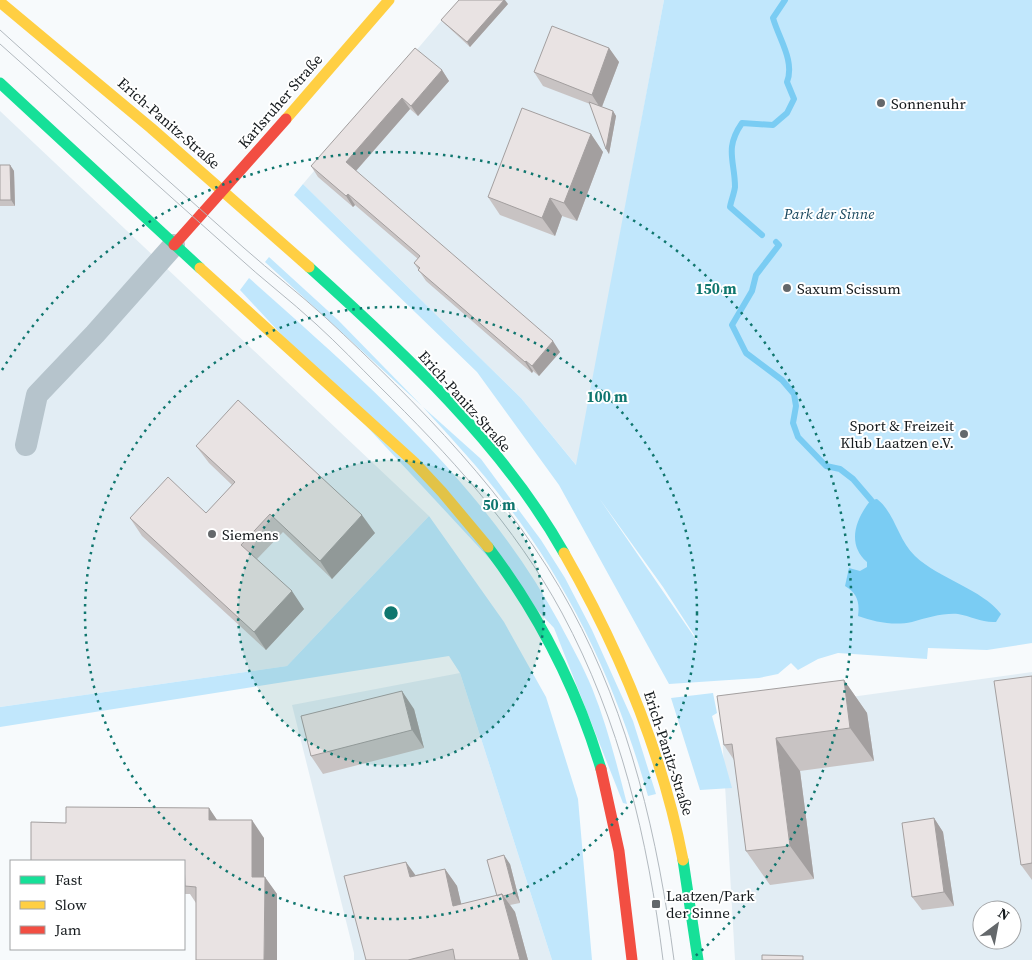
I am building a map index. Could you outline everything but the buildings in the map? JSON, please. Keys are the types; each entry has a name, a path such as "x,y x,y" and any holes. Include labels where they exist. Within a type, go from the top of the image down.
{"main road":[{"name":"Karlsruher Straße","path":"174,245 264,145 389,0"},
{"name":"Erich-Panitz-Straße","path":"0,2 86,71 223,189 369,321 462,416 524,490 576,572 609,634 652,743 676,820 693,909 698,960"},
{"path":"0,83 174,245 416,464 474,529 507,575 547,640 594,745 613,819 625,889 632,960"}],"street":[{"path":"26,445 38,395 174,245"}],"shaded area":[{"path":"459,0 664,0 577,466 521,398 303,184"},
{"path":"0,111 429,516 287,666 0,707"},
{"path":"1032,672 1032,960 735,960 721,715"},
{"path":"460,673 552,960 354,960 354,953 292,705"}],"green space":[{"name":"Park der Sinne","path":"664,0 1032,0 1032,643 987,650 928,648 927,659 838,653 818,659 798,670 791,663 778,674 759,678 669,684 559,485 477,372 294,195 303,184 521,398 576,465","holes":["599,498 663,587 698,641"]},
{"path":"269,257 338,320 422,406 265,262"},
{"path":"249,278 336,356 420,438 496,526 530,573 560,624 592,688 607,731 627,804 623,803 554,628 240,290"},
{"path":"423,407 481,459 541,540 565,578 592,630 633,721 656,794 648,796 636,757 607,679 572,605 551,570 529,535 495,490"},
{"path":"429,516 504,622 546,697 578,799 592,960 552,960 460,673 449,656 0,727 0,707 287,666"},
{"path":"713,693 717,713 712,716 732,788 700,790 671,698"}],"water":[{"path":"877,499 888,512 909,550 925,564 993,605 1001,614 996,622 958,614 940,615 898,624 878,622 858,616 859,606 857,598 845,586 849,568 860,571 867,567 867,562 857,547 856,531 861,515 866,507 871,500"}],"waterway":[{"path":"762,235 730,207 735,187 732,148 733,140 742,123 773,125 787,113 794,99 787,82 789,74 788,58 773,18 785,0"},
{"path":"776,242 779,245 756,275 752,291 732,325 746,353 782,380 794,394 796,406 793,423 798,437 826,466 840,469 853,479 871,500"}],"tram line":[{"path":"0,30 244,248 316,309 395,384 461,453 520,528 547,567 571,608 592,649 610,692 639,779 650,824 674,960"},
{"path":"0,44 332,339 455,465 479,492 523,550 562,613 600,696 615,738 640,826 657,915 663,960"}],"traffic: fast":[{"path":"0,83 200,268"},
{"path":"309,267 414,365 481,436 539,513 564,553"},
{"path":"488,547 523,598 554,653 580,710 601,769"},
{"path":"683,860 698,960"}],"traffic: slow":[{"path":"286,119 389,0"},
{"path":"0,2 151,128 309,267"},
{"path":"200,268 414,462 488,547"},
{"path":"564,553 603,626 651,740 674,819 683,860"}],"traffic: jam":[{"path":"174,245 286,119"},
{"path":"601,769 619,851 632,960"}],"place":[{"name":"Sonnenuhr","path":"881,103"},
{"name":"Saxum Scissum","path":"787,288"},
{"name":"Sport & Freizeit Klub Laatzen e.V.","path":"964,434"},
{"name":"Siemens","path":"212,534"},
{"name":"Laatzen/Park der Sinne","path":"656,904"}]}
